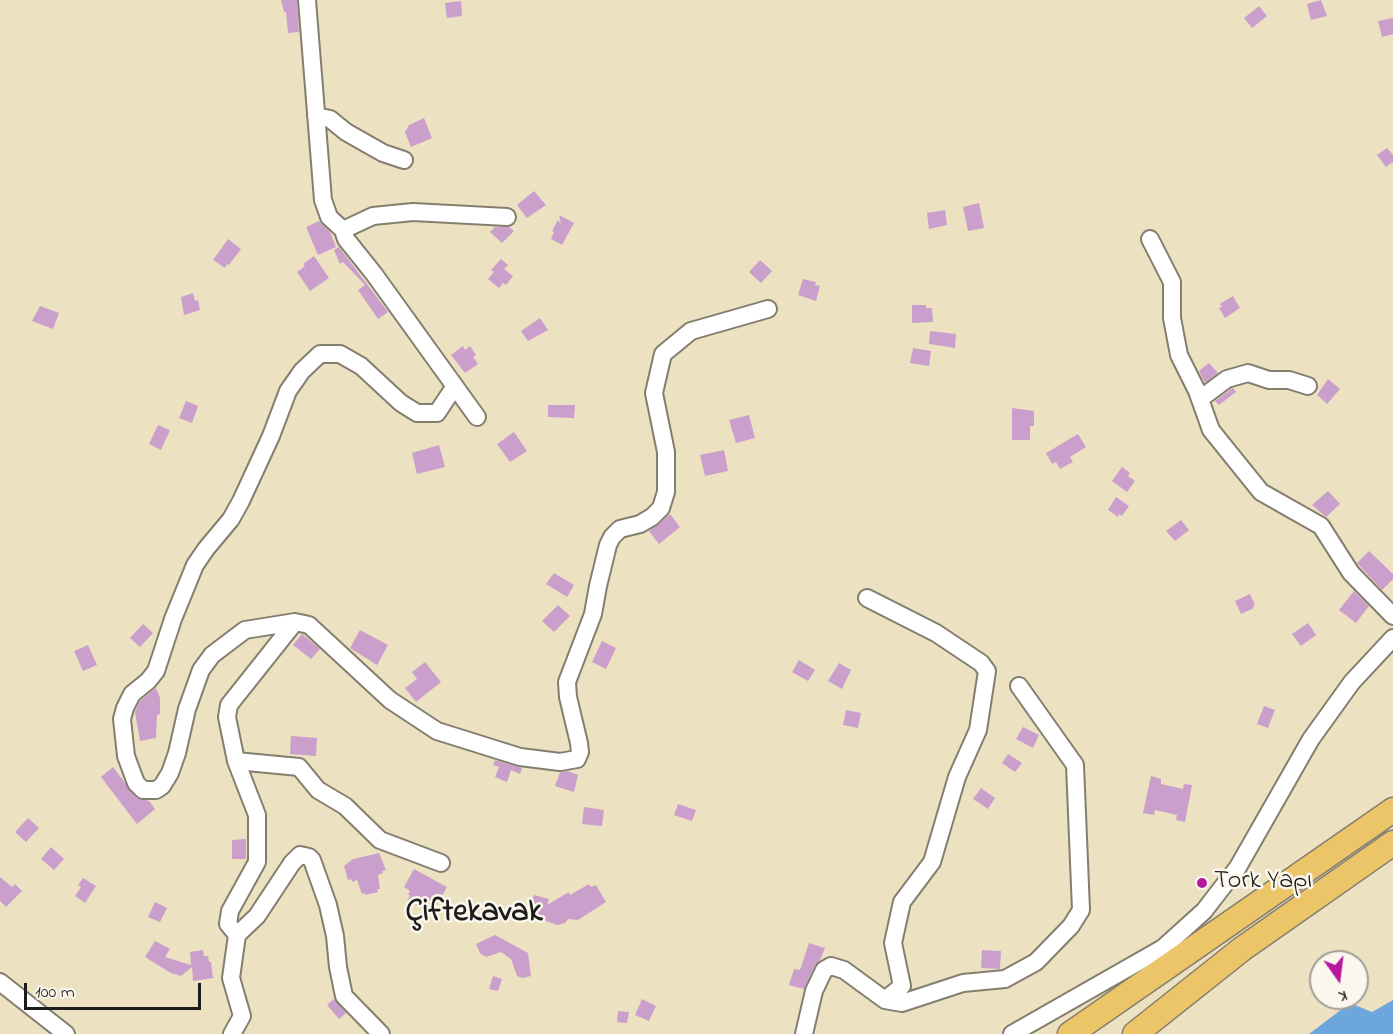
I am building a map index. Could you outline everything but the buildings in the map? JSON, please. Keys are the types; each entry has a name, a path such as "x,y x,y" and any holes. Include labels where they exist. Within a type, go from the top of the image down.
{"highway":[{"path":"1070,1034 1393,810"},
{"path":"1135,1034 1242,949 1393,843"}],"street":[{"path":"308,0 323,200 329,217 343,230 346,239 374,274 477,417"},
{"path":"316,116 330,119 346,132 383,153 404,160"},
{"path":"343,230 373,216 413,212 507,217"},
{"path":"1150,238 1172,282 1172,318 1179,355 1200,399 1211,430 1261,492 1321,526 1351,573 1393,616"},
{"path":"455,386 437,413 417,413 401,403 361,366 340,354 320,354 302,371 288,391 242,501 195,566 173,619 156,671 148,681 132,693 125,708 123,720 126,756 136,783 142,790 156,790 162,786 170,773 187,709 201,670 212,655 245,630 295,622 309,625 390,700 437,731 519,758 560,762 578,759 579,743 568,697 567,682 593,614 608,545 620,529 640,524 652,517 661,508 666,492 666,452 654,393 663,354 691,331 768,309"},
{"path":"1200,399 1227,379 1248,373 1269,380 1289,380 1308,386"},
{"path":"867,598 936,633 981,663 987,671 978,730 957,777 932,862 902,902 892,943 902,986 885,1000"},
{"path":"237,935 228,924 230,911 257,862 257,815 236,761 227,717 229,705 295,622"},
{"path":"1012,1034 1163,948 1204,911 1238,867 1311,739 1352,682 1393,638"},
{"path":"804,1034 814,991 824,970 831,966 844,969 885,1000 902,1003 963,983 1005,979 1036,962 1071,926 1081,910 1075,765 1019,686"},
{"path":"236,761 299,767 318,790 345,806 380,840 441,863"},
{"path":"232,1034 242,1016 231,978 237,935 257,916 292,862 300,855 312,860 318,875 333,926 344,996 381,1034"},
{"path":"0,982 66,1034"}],"water":[{"path":"1393,1000 1393,1034 1309,1034 1341,1010 1372,1012"}],"place":[{"name":"Tork Yapı","path":"1202,883"}],"district":[{"name":"Çiftekavak","path":"474,915"}]}
